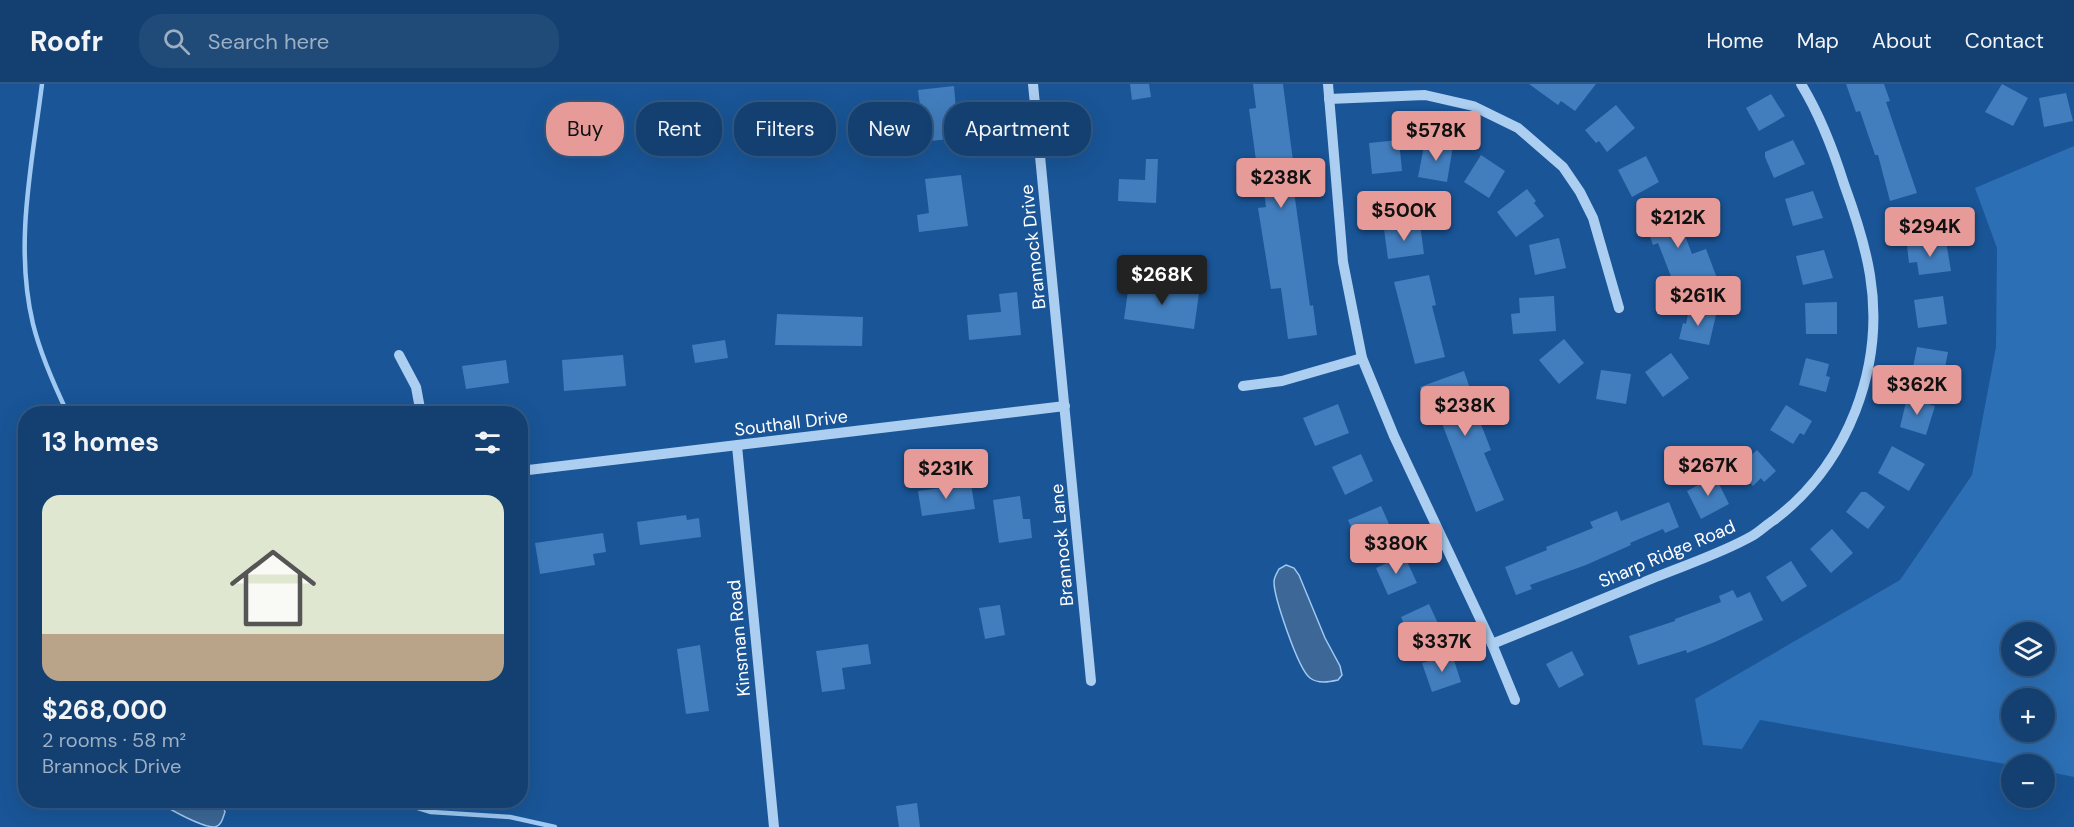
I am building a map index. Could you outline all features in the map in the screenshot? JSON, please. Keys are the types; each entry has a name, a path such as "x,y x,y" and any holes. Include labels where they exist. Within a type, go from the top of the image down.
{"street":[{"name":"Brannock Drive","path":"1033,84 1065,406"},
{"path":"1328,84 1343,262 1362,358 1394,436 1492,644 1515,700"},
{"name":"Sharp Ridge Road","path":"1492,644 1752,536 1794,503 1814,483 1835,454 1850,426 1864,387 1871,356 1870,276 1858,223 1829,139 1801,84"},
{"path":"1329,99 1425,95 1473,106 1518,128 1563,167 1580,192 1593,218 1619,308"},
{"path":"399,355 416,387 420,406"},
{"path":"1243,386 1282,381 1362,358"},
{"name":"Southall Drive","path":"528,470 1065,406"},
{"name":"Brannock Lane","path":"1065,406 1091,681"},
{"name":"Kinsman Road","path":"737,446 774,827"}],"shaded area":[{"path":"2074,146 2074,777 2055,773 2055,754 2001,754 2001,763 1760,720 1742,749 1703,745 1695,699 1900,580 1972,475 1996,347 1997,248 1975,188"},
{"path":"1286,565 1294,568 1299,575 1325,638 1340,666 1342,675 1338,680 1324,682 1313,680 1299,661 1275,590 1276,575 1279,569"},
{"path":"169,808 224,808 225,812 222,821 215,827 185,817"}],"building":[{"path":"1130,84 1149,84 1151,97 1132,100"},
{"path":"1253,84 1283,84 1296,184 1293,184 1310,306 1313,305 1317,335 1288,339 1281,288 1271,289 1258,208 1266,207 1261,168 1257,168 1249,109 1256,108"},
{"path":"1529,84 1596,84 1575,111 1561,101 1558,105"},
{"path":"1846,84 1884,84 1890,101 1886,102 1917,193 1890,201 1878,155 1875,155 1860,111 1856,112"},
{"path":"2002,84 2028,98 2013,126 1985,112"},
{"path":"954,86 955,102 944,102 944,140 932,141 932,102 920,102 918,90"},
{"path":"2066,93 2073,121 2044,127 2039,98"},
{"path":"1771,94 1785,116 1759,131 1746,108"},
{"path":"1616,105 1635,128 1607,152 1599,141 1596,143 1585,130"},
{"path":"1399,140 1402,171 1372,174 1369,143"},
{"path":"1793,140 1805,164 1774,178 1765,152"},
{"path":"1425,141 1453,146 1447,182 1418,177"},
{"path":"1481,155 1505,171 1489,198 1464,182"},
{"path":"1646,156 1659,182 1632,197 1618,170"},
{"path":"1146,159 1158,159 1156,203 1118,201 1119,179 1145,180"},
{"path":"961,175 968,226 919,232 917,215 929,213 925,179"},
{"path":"1527,189 1544,216 1516,237 1497,212"},
{"path":"1813,191 1823,218 1793,226 1785,199"},
{"path":"1673,204 1692,254 1706,249 1717,278 1683,291 1678,277 1672,279 1658,243 1653,245 1647,228 1643,229 1639,217"},
{"path":"1420,224 1424,254 1388,259 1384,229 1408,226 1409,230 1410,226"},
{"path":"1559,238 1566,268 1535,275 1529,245"},
{"path":"1946,241 1951,271 1919,275 1917,262 1909,263 1907,246"},
{"path":"1824,250 1833,278 1803,285 1796,256"},
{"path":"1429,275 1436,305 1432,306 1445,357 1415,364 1394,282"},
{"path":"1129,284 1199,293 1194,329 1124,319"},
{"path":"1017,292 1021,335 969,340 967,315 1001,312 999,294"},
{"path":"1554,296 1556,331 1513,334 1511,314 1520,313 1519,298"},
{"path":"1943,296 1947,324 1918,328 1914,300"},
{"path":"1837,302 1837,334 1806,334 1805,303"},
{"path":"1689,309 1716,315 1709,345 1679,339 1683,323 1686,324"},
{"path":"777,314 863,317 862,346 775,345"},
{"path":"1564,339 1584,363 1559,384 1539,360"},
{"path":"725,340 728,358 695,363 692,345"},
{"path":"1917,347 1948,352 1942,383 1911,377"},
{"path":"1671,353 1689,378 1663,397 1645,372"},
{"path":"623,355 626,386 564,391 562,360"},
{"path":"1806,358 1829,364 1826,376 1830,377 1826,392 1799,385"},
{"path":"506,360 509,383 466,389 462,366"},
{"path":"1601,370 1631,374 1626,404 1596,399"},
{"path":"1464,371 1474,400 1472,401 1491,450 1484,453 1504,500 1476,512 1438,413 1431,401 1426,403 1420,387"},
{"path":"1907,398 1935,406 1926,435 1900,427"},
{"path":"1338,404 1349,433 1315,446 1303,418"},
{"path":"1786,405 1812,421 1804,435 1800,433 1793,444 1770,430"},
{"path":"1892,446 1925,464 1909,491 1878,473"},
{"path":"1757,450 1776,471 1764,482 1761,478 1753,486 1736,469"},
{"path":"1361,454 1373,481 1345,495 1332,467"},
{"path":"1715,476 1729,504 1701,519 1687,491"},
{"path":"971,484 975,509 922,516 918,491"},
{"path":"1861,492 1866,492 1885,507 1868,529 1846,512"},
{"path":"1020,496 1023,519 1030,519 1032,538 999,543 993,500"},
{"path":"1669,502 1679,527 1665,533 1663,529 1586,565 1530,585 1532,589 1516,595 1505,567 1593,528 1590,522 1617,511 1621,521"},
{"path":"1381,506 1393,533 1360,547 1348,520"},
{"path":"686,515 687,520 699,518 701,537 640,545 637,522"},
{"path":"1832,529 1853,553 1831,573 1810,549"},
{"path":"603,533 606,552 593,554 595,565 540,574 535,543"},
{"path":"1404,555 1417,583 1388,595 1376,568"},
{"path":"1791,561 1807,586 1782,602 1766,577"},
{"path":"1733,590 1737,598 1750,592 1763,620 1687,653 1686,650 1638,665 1629,636 1675,621 1675,619 1721,602 1719,596"},
{"path":"1429,604 1442,632 1413,645 1401,617"},
{"path":"1000,605 1005,635 985,639 979,608"},
{"path":"868,644 871,664 842,668 845,689 822,692 816,651"},
{"path":"700,645 709,711 686,714 677,649"},
{"path":"1572,651 1584,675 1559,688 1546,664"},
{"path":"1452,654 1461,682 1432,692 1422,663"},
{"path":"917,803 920,827 899,827 896,806"}],"waterway":[{"path":"42,84 27,204 25,264 36,336 64,406"},
{"path":"418,808 431,812 510,817 555,827"}]}
